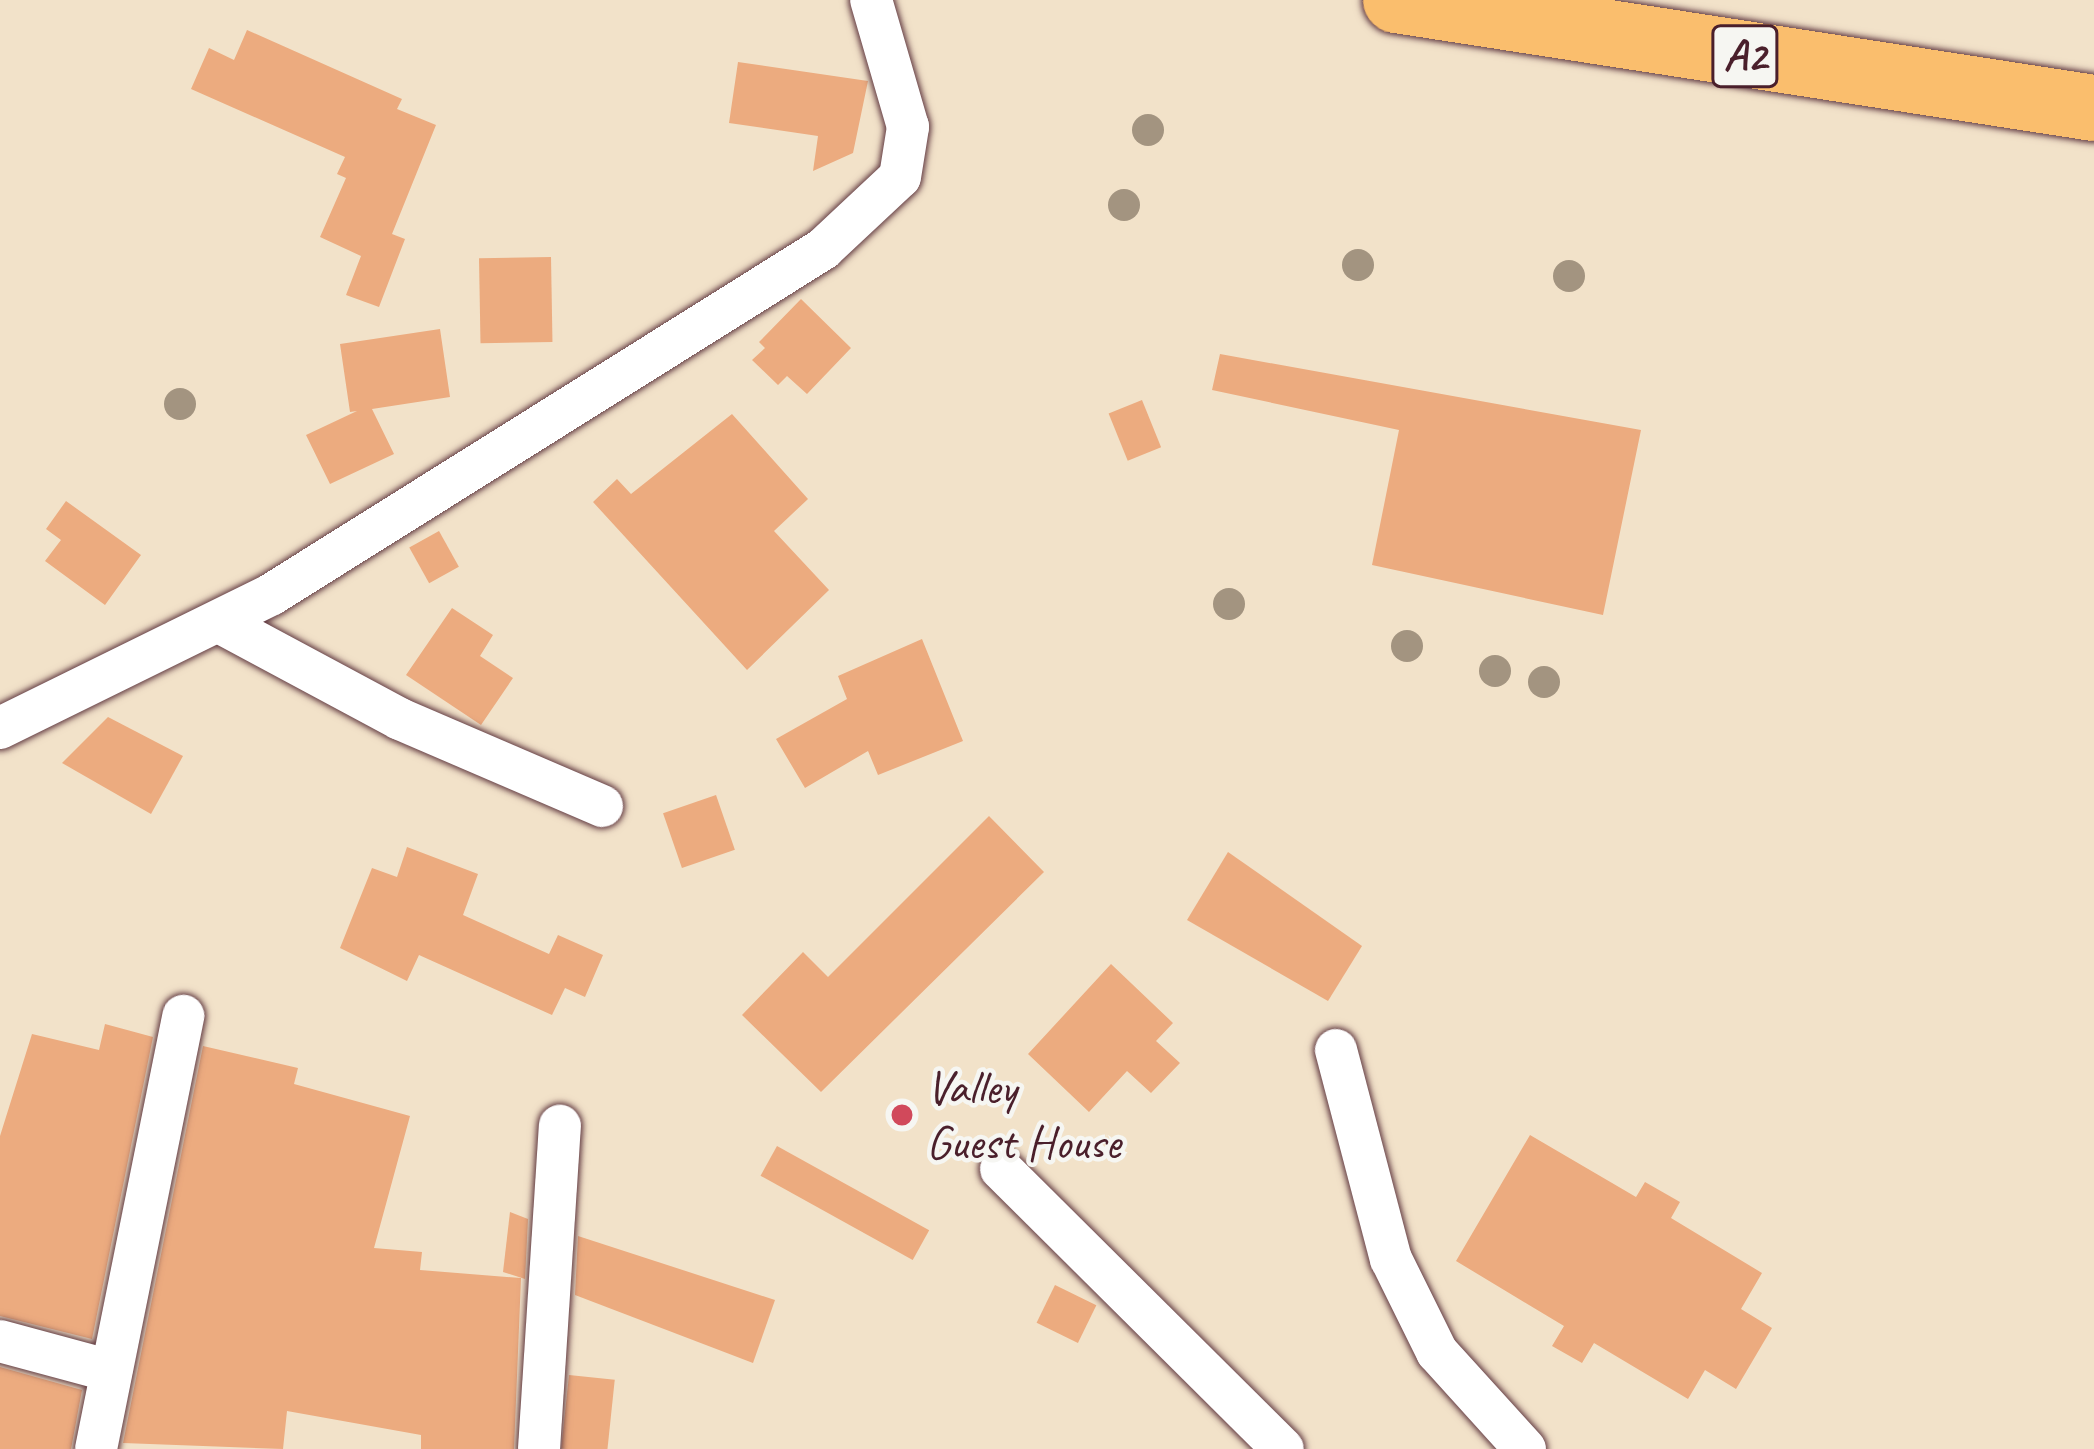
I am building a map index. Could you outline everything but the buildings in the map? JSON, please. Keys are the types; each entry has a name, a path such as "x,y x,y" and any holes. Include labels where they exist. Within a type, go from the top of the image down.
{"highway":[{"name":"A2","path":"1396,0 2094,108"}],"street":[{"path":"0,728 221,623 823,248 900,177 908,127 872,0"},
{"path":"221,623 400,719 602,806"},
{"path":"96,1449 183,1016"},
{"path":"1336,1050 1391,1259 1437,1352 1525,1449"},
{"path":"539,1449 560,1126"},
{"path":"1001,1169 1283,1449"},
{"path":"0,1342 111,1371"}],"place":[{"name":"Valley Guest House","path":"902,1115"}]}
